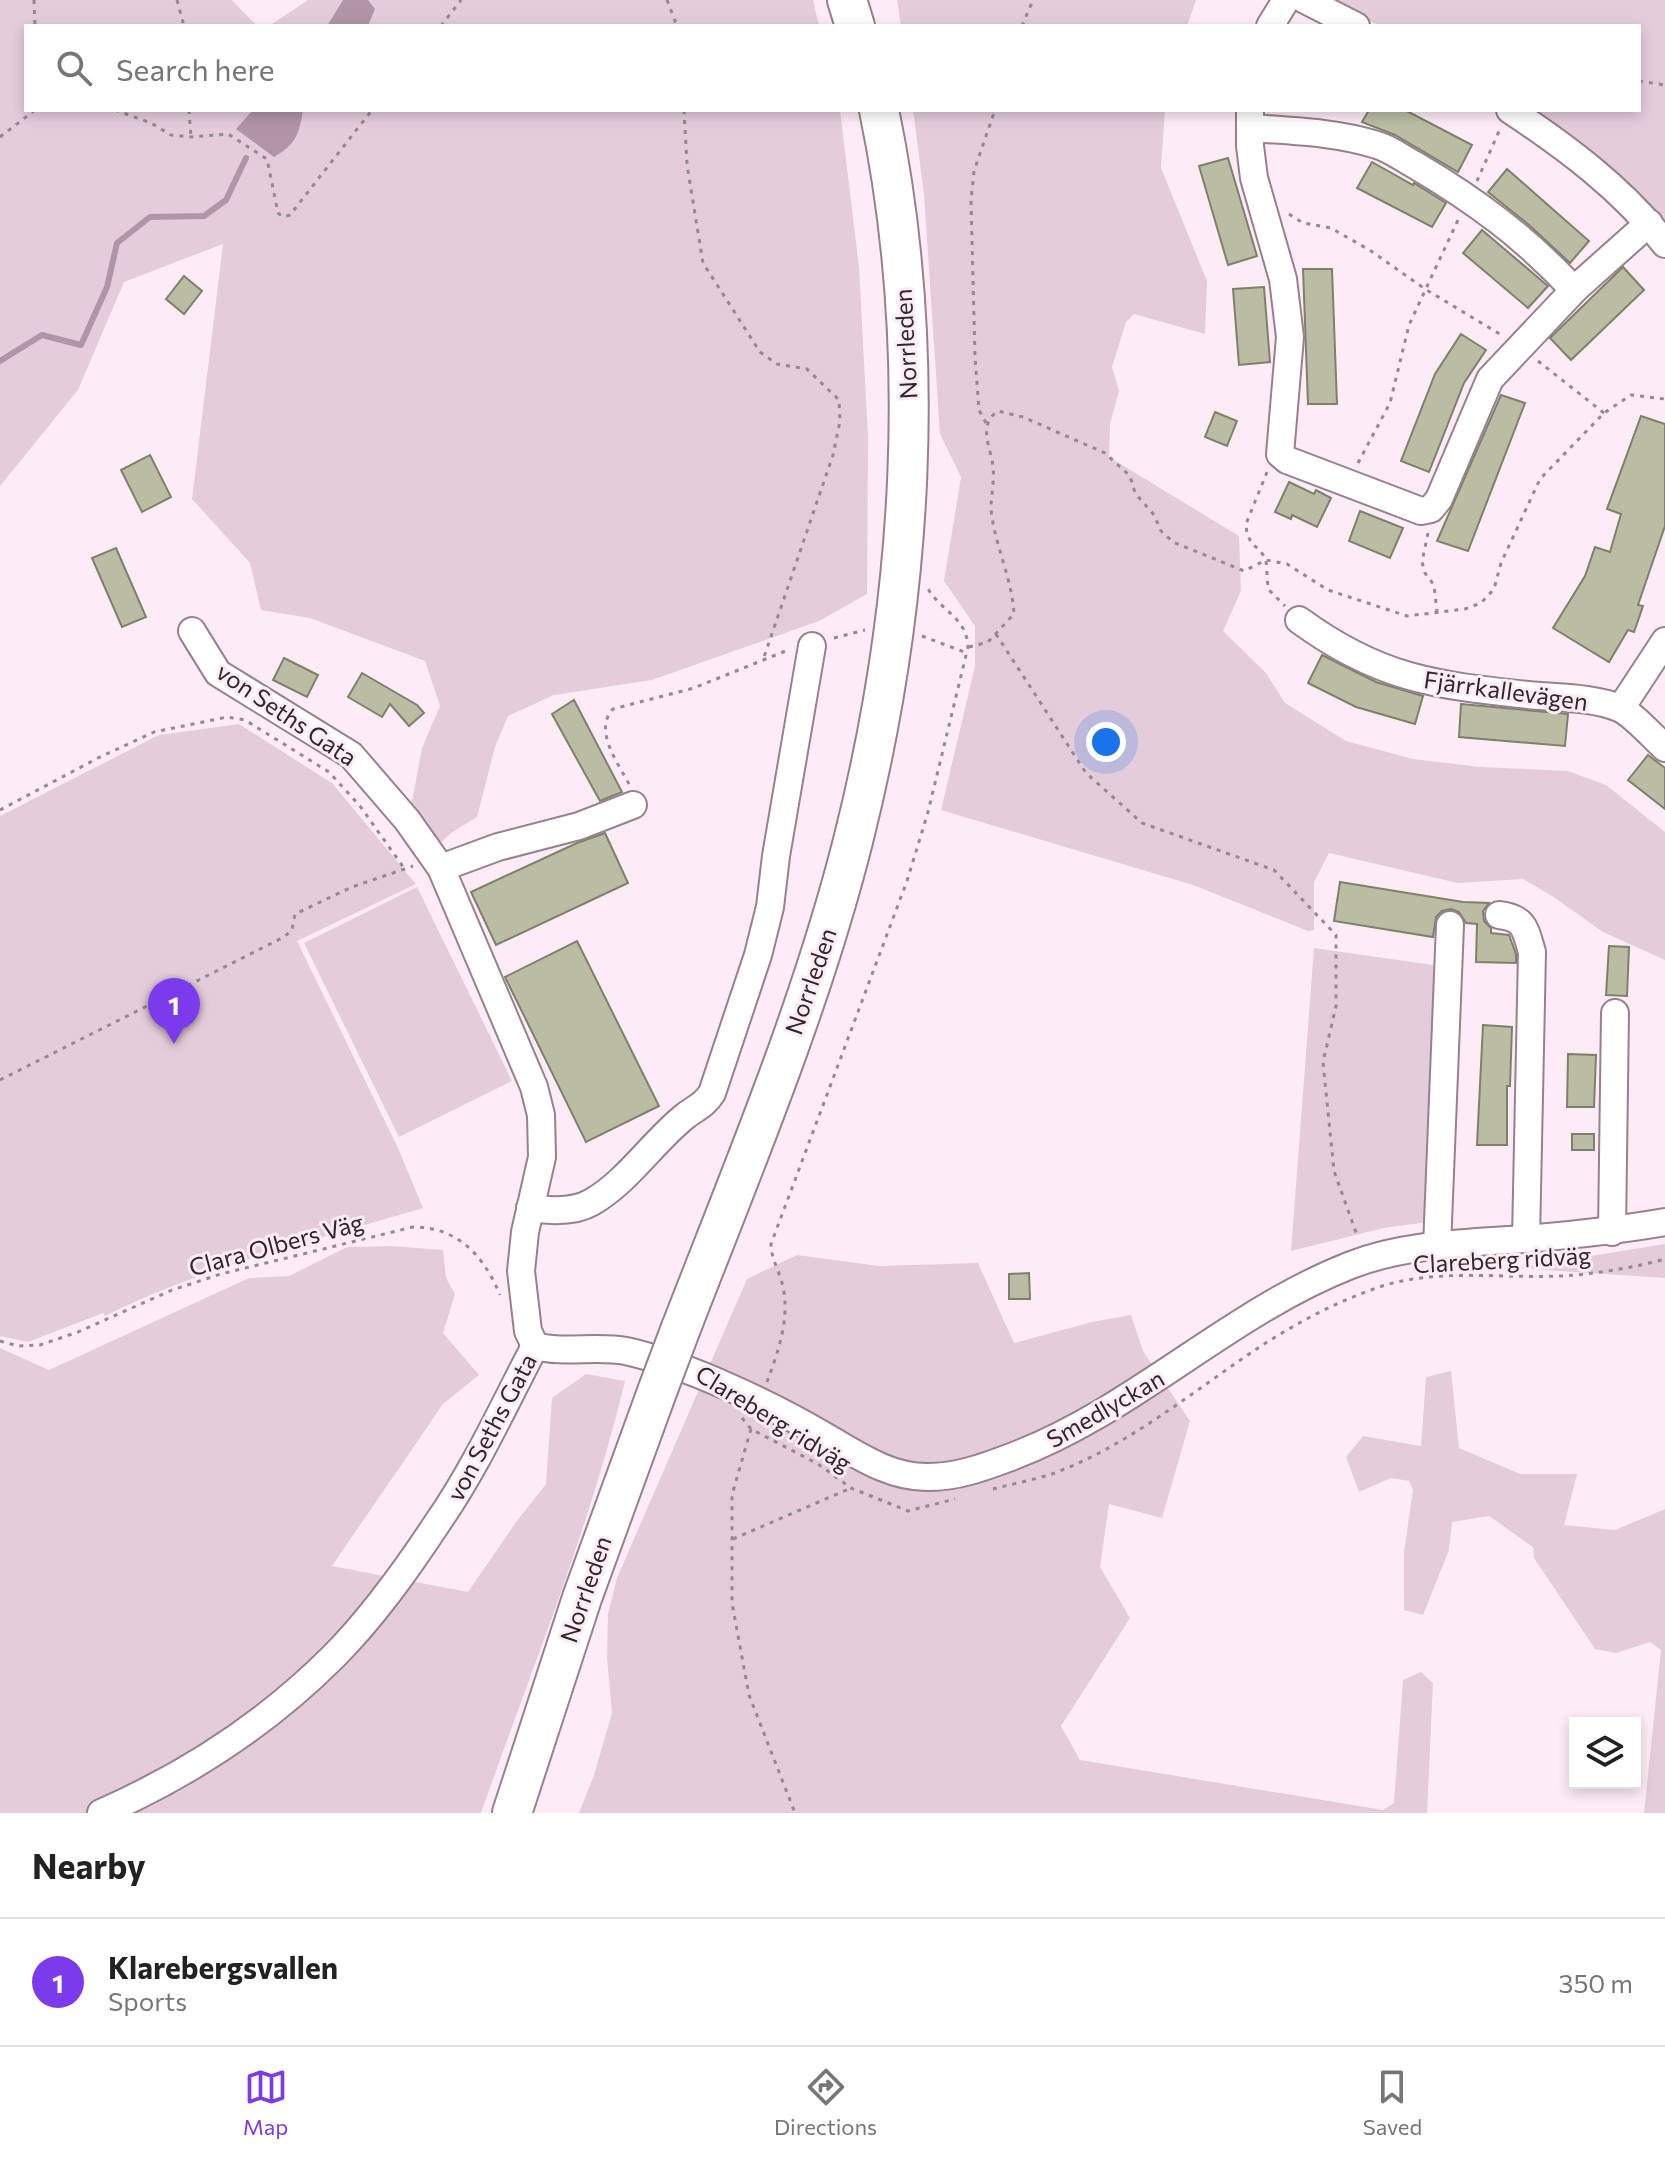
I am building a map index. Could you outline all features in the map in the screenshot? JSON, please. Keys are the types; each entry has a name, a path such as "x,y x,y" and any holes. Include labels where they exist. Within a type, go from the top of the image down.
{"highway":[{"path":"847,0 854,24"},
{"path":"865,0 870,24"},
{"name":"Norrleden","path":"512,1813 577,1612 756,1134 829,926 853,841 886,684 903,555 908,465 907,349 899,246 879,112"}],"street":[{"path":"1271,24 1286,0"},
{"path":"1305,0 1352,24"},
{"path":"1507,116 1548,135 1657,234 1574,290 1490,379 1439,499 1429,510 1421,511 1346,484 1287,460 1280,454 1290,337 1283,279 1254,178 1250,119 1382,146 1468,198 1536,249 1574,290"},
{"name":"Fjärrkallevägen","path":"1299,620 1332,644 1365,661 1435,684 1621,708 1665,748"},
{"name":"von Seths Gata","path":"101,1813 210,1756 268,1715 333,1657 373,1612 439,1521 480,1452 535,1346 528,1331 521,1271 530,1208 529,1170 542,1157 530,1116 534,1087 438,864 360,762 218,673 192,631"},
{"path":"1621,708 1665,641"},
{"path":"530,1208 569,1208 590,1203 620,1180 685,1116 705,1105 712,1093 758,955 775,886 776,856 812,646"},
{"path":"438,864 579,826 633,805"},
{"path":"1499,915 1513,916 1523,925 1532,952 1526,1239"},
{"path":"1437,1247 1450,925"},
{"path":"1612,1232 1615,1013"},
{"name":"Smedlyckan","path":"535,1346 560,1351 610,1348 642,1355 778,1410 865,1460 897,1474 946,1476 1023,1453 1083,1425 1253,1314 1295,1290 1353,1264 1437,1247 1612,1232 1665,1222"}],"path":[{"path":"34,0 35,24"},
{"path":"177,0 183,24"},
{"path":"443,24 461,0"},
{"path":"667,0 676,24"},
{"path":"1023,24 1033,0"},
{"path":"1641,81 1665,85"},
{"path":"0,137 32,112"},
{"path":"121,112 151,123 171,135 228,134 267,159 278,213 283,217 290,215 370,112"},
{"path":"189,112 191,137"},
{"path":"684,112 687,165 703,263 760,352 777,364 807,369 839,400 840,421 833,455 763,660"},
{"path":"911,633 968,650 988,642 1014,614 1013,594 991,513 994,470 986,423 979,410 975,357 971,201 974,171 994,112"},
{"path":"1346,484 1390,403 1409,325 1507,116"},
{"path":"1261,204 1270,201 1303,223 1331,228 1371,251 1425,289 1520,347 1604,413"},
{"path":"986,423 998,411 1009,413 1105,453 1130,476 1135,493 1154,515 1161,531 1173,542 1244,571 1266,560 1287,564 1328,590 1407,616 1465,609 1489,597 1540,479 1604,413 1631,395 1665,399"},
{"path":"1280,454 1272,462 1246,524 1247,534 1266,560 1268,589 1299,620"},
{"path":"1429,510 1431,520 1422,562 1425,573 1434,585 1437,612"},
{"path":"633,805 633,793 608,744 604,724 613,709 694,688 793,648 812,646 868,629"},
{"path":"996,634 1086,773 1142,823 1274,870 1336,935 1336,1006 1323,1062 1334,1171 1362,1248"},
{"path":"0,810 154,732 227,717 245,720 329,772 360,806 404,868"},
{"path":"0,1080 284,937 292,930 295,914 352,887 404,868 438,864"},
{"name":"Clara Olbers Väg","path":"0,1341 18,1346 40,1345 78,1332 172,1290 221,1274 413,1227 425,1227 470,1246 487,1267 501,1296"},
{"name":"Clareberg ridväg","path":"980,1492 1052,1473 1115,1443 1175,1407 1260,1347 1312,1317 1373,1289 1447,1276 1574,1275 1665,1259"},
{"name":"Clareberg ridväg","path":"736,1412 751,1429 806,1457 851,1488 908,1511 966,1496"},
{"path":"751,1429 732,1495 732,1603 749,1695 795,1813"},
{"path":"732,1539 851,1488"}],"shaded area":[{"path":"0,0 232,0 255,24 24,24 24,112 840,112 859,267 868,437 867,594 819,621 652,680 554,695 508,716 495,747 477,817 437,846 411,807 422,748 440,706 425,661 310,618 261,610 250,563 192,499 223,244 124,282 78,390 0,486"},
{"path":"308,0 813,0 819,24 272,24"},
{"path":"343,0 368,0 375,9 369,24 328,24"},
{"path":"897,0 1196,0 1188,24 901,24"},
{"path":"1330,0 1665,0 1665,223 1611,171 1535,112 1641,112 1641,24 1376,24"},
{"path":"251,112 303,112 295,138 274,157 236,129"},
{"path":"913,112 1165,112 1161,168 1207,281 1205,334 1134,314 1126,322 1112,367 1119,391 1110,424 1109,457 1239,536 1241,591 1223,631 1266,673 1285,703 1346,741 1413,759 1480,767 1568,771 1606,785 1665,832 1665,960 1603,932 1523,879 1458,883 1329,853 1314,882 1314,930 1308,931 1193,885 941,810 975,666 975,626 944,581 961,477 940,434 924,194"},
{"path":"239,724 332,783 416,884 297,941 398,1148 423,1208 221,1268 105,1316 103,1313 28,1342 0,1336 0,816 159,735"},
{"path":"417,887 512,1081 399,1137 304,943"},
{"path":"1314,948 1440,966 1428,1222 1384,1228 1291,1251"},
{"path":"1665,1244 1665,1278 1516,1268"},
{"path":"392,1246 443,1250 446,1278 455,1294 443,1333 479,1375 443,1404 332,1566 468,1592 546,1484 552,1398 586,1374 625,1381 577,1545 481,1813 0,1813 0,1348 49,1370 249,1278 289,1276 347,1247"},
{"path":"797,1255 879,1266 978,1263 1014,1343 1131,1315 1143,1351 1190,1421 1162,1518 1109,1504 1100,1567 1130,1618 1061,1726 1080,1760 1383,1810 1394,1803 1403,1680 1421,1672 1433,1683 1427,1813 579,1813 612,1713 607,1658 608,1614 617,1578 747,1279"},
{"path":"1451,1371 1459,1448 1520,1474 1577,1474 1564,1525 1615,1530 1665,1509 1665,1813 1644,1813 1661,1650 1650,1642 1616,1653 1595,1649 1534,1558 1533,1547 1489,1516 1452,1522 1449,1550 1423,1615 1404,1610 1404,1552 1413,1490 1409,1481 1391,1478 1359,1492 1346,1457 1363,1436 1421,1446 1426,1377"}],"building":[{"path":"1368,112 1409,112 1472,145 1458,172 1395,135 1362,122"},
{"path":"1228,158 1257,256 1228,265 1199,166"},
{"path":"1372,162 1446,203 1432,227 1357,188"},
{"path":"1507,169 1589,241 1570,263 1488,192"},
{"path":"1482,230 1548,286 1528,308 1463,253"},
{"path":"1623,267 1644,290 1571,360 1550,338"},
{"path":"1303,269 1332,269 1337,404 1308,404"},
{"path":"184,276 202,291 184,314 166,299"},
{"path":"1264,287 1270,362 1239,365 1233,289"},
{"path":"1461,334 1486,350 1464,383 1429,472 1401,461 1435,374"},
{"path":"1501,395 1525,403 1468,551 1437,541"},
{"path":"1215,412 1237,421 1227,446 1205,437"},
{"path":"1641,416 1665,424 1665,526 1638,605 1643,606 1634,632 1628,630 1609,662 1553,628 1585,576 1595,547 1610,552 1621,514 1607,509"},
{"path":"150,455 171,497 142,512 121,470"},
{"path":"1289,482 1331,498 1317,527 1292,515 1291,519 1275,512"},
{"path":"1360,511 1403,528 1390,558 1349,541"},
{"path":"116,548 146,617 122,627 92,558"},
{"path":"1322,655 1376,682 1423,696 1415,724 1356,707 1308,683"},
{"path":"284,658 318,675 307,697 273,680"},
{"path":"362,673 417,705 424,713 409,726 390,704 382,717 348,697"},
{"path":"574,700 622,792 600,801 552,714"},
{"path":"1461,704 1568,714 1565,746 1459,737"},
{"path":"1648,755 1665,768 1665,809 1628,780"},
{"path":"605,833 628,883 496,945 471,892"},
{"path":"1340,882 1463,902 1489,903 1483,911 1484,921 1491,928 1491,933 1509,935 1516,963 1476,962 1477,924 1466,923 1459,912 1451,909 1442,911 1436,917 1433,937 1334,921"},
{"path":"577,941 659,1106 586,1142 505,977"},
{"path":"1609,946 1629,947 1627,996 1606,995"},
{"path":"1483,1025 1512,1027 1510,1086 1507,1086 1507,1145 1477,1145"},
{"path":"1568,1054 1596,1055 1594,1107 1567,1107"},
{"path":"1572,1134 1594,1134 1594,1150 1572,1150"},
{"path":"1029,1273 1030,1299 1009,1299 1009,1274"}],"waterway":[{"path":"0,361 42,335 81,345 107,287 117,243 150,217 204,216 226,200 246,158"}],"place":[{"name":"Klarebergsvallen","path":"174,1044"}]}
